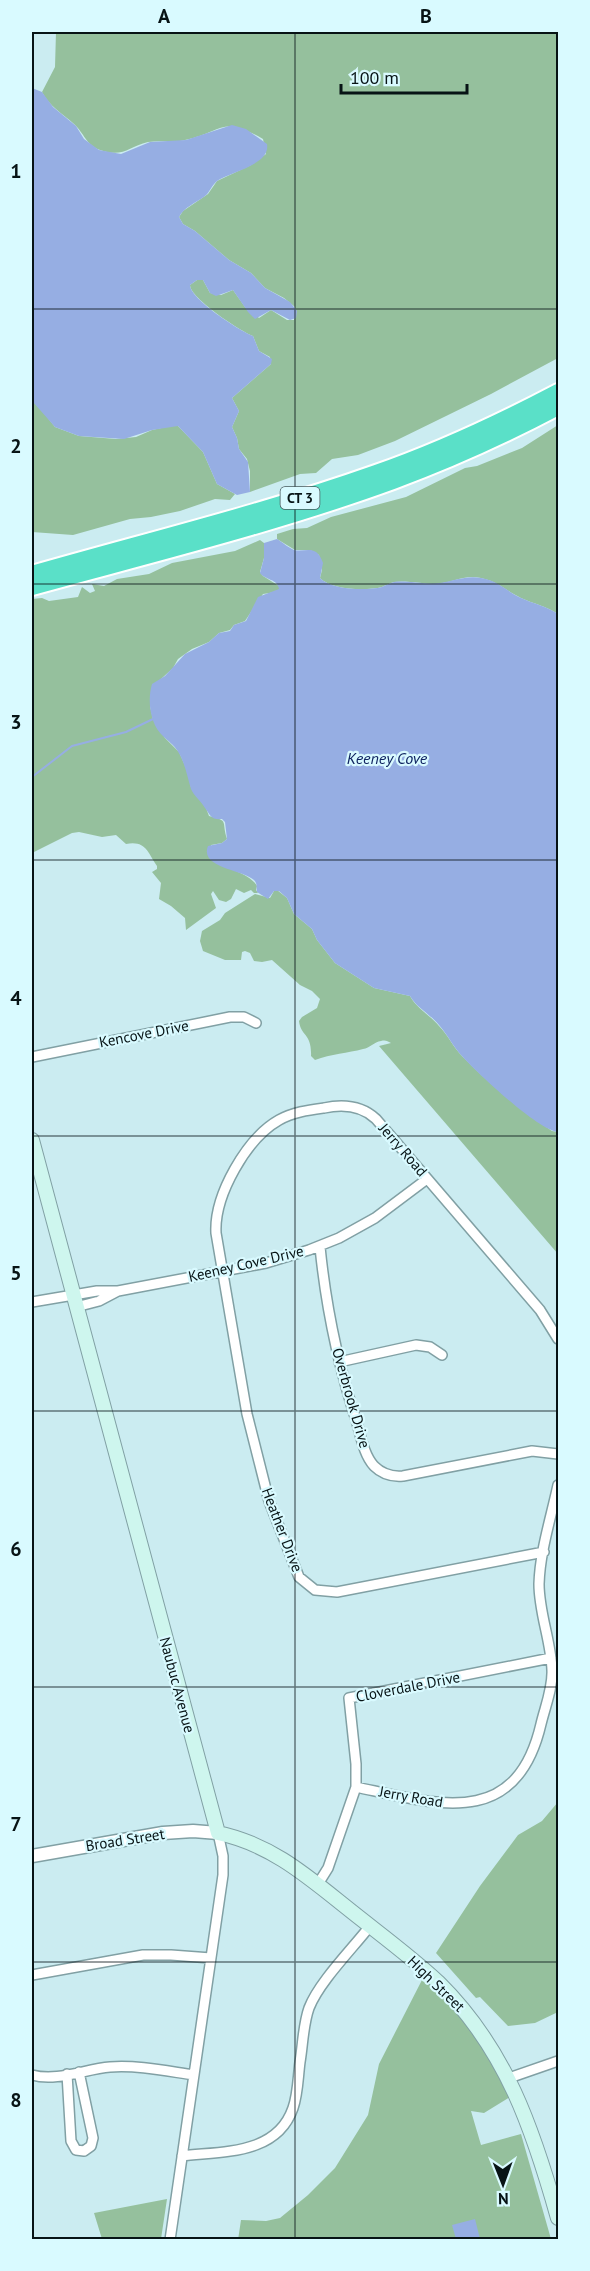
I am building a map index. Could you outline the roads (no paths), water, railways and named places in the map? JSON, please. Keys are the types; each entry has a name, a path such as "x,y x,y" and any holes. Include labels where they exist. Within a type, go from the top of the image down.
{"highway":[{"name":"CT 3","path":"32,573 249,513 356,480 461,440 558,392"},
{"name":"CT 3","path":"32,587 252,526 371,489 475,448 558,407"}],"main road":[{"name":"Naubuc Avenue","path":"32,1140 218,1833"},
{"name":"High Street","path":"218,1833 245,1840 292,1864 423,1969 453,1998 481,2033 509,2078 536,2141 558,2218"}],"street":[{"name":"Kencove Drive","path":"32,1057 230,1017 244,1017 256,1023"},
{"name":"Jerry Road","path":"223,1271 216,1226 217,1212 222,1193 257,1137 270,1125 298,1112 338,1106 363,1110 376,1119 540,1310 558,1339"},
{"name":"Keeney Cove Drive","path":"32,1302 99,1301 118,1291 282,1259 320,1247 375,1218 427,1179"},
{"name":"Overbrook Drive","path":"320,1247 328,1307 339,1362 367,1455 375,1467 386,1474 406,1476 533,1451 558,1454"},
{"name":"Heather Drive","path":"223,1271 243,1396 255,1454 294,1567 305,1584 318,1591 337,1592 544,1552"},
{"path":"339,1362 416,1344 430,1347 442,1355"},
{"name":"Jerry Road","path":"356,1787 447,1804 476,1801 497,1792 518,1775 534,1750 552,1681 551,1658 540,1593 544,1552 558,1485"},
{"name":"Cloverdale Drive","path":"318,1884 328,1868 356,1787 356,1764 349,1698 551,1658"},
{"name":"Broad Street","path":"32,1856 163,1833 193,1831 218,1833"},
{"name":"Naubuc Avenue","path":"170,2240 224,1866 218,1833"},
{"path":"182,2157 252,2147 267,2141 281,2129 294,2103 306,2020 312,2001 370,1926"},
{"path":"32,1975 142,1955 211,1958"},
{"path":"509,2078 558,2061"},
{"path":"32,2075 45,2077 130,2067 194,2075"},
{"path":"67,2074 71,2141 76,2150 84,2151 91,2146 93,2138 79,2072"}],"water":[{"path":"32,88 42,92 53,107 76,126 84,139 99,150 121,154 150,142 186,140 232,125 246,129 267,144 263,157 256,163 217,181 202,199 187,208 179,217 183,224 195,231 229,260 251,273 265,288 290,302 297,311 296,318 290,320 271,310 255,319 233,290 216,296 210,293 203,280 197,280 190,285 192,291 207,306 253,336 259,351 272,359 271,364 232,398 239,411 232,427 239,449 248,462 250,492 237,495 217,484 203,452 178,426 152,430 124,439 79,436 55,427 33,402"},
{"name":"Keeney Cove","path":"277,539 294,550 310,550 317,553 323,563 320,578 332,585 367,589 382,587 394,582 435,583 476,577 493,581 521,598 558,614 558,1132 537,1122 493,1087 461,1055 439,1025 410,996 374,988 335,963 317,940 312,929 294,914 287,898 279,891 274,891 268,899 257,892 254,880 216,864 207,853 208,846 222,843 227,839 225,822 212,817 192,792 180,755 159,732 151,712 152,684 165,676 185,654 209,642 219,633 230,631 234,625 246,621 258,597 279,589 274,581 260,573 264,558 264,543"},
{"path":"475,2219 480,2239 456,2239 452,2225"}],"waterway":[{"path":"32,777 72,746 126,732 153,719"}]}
